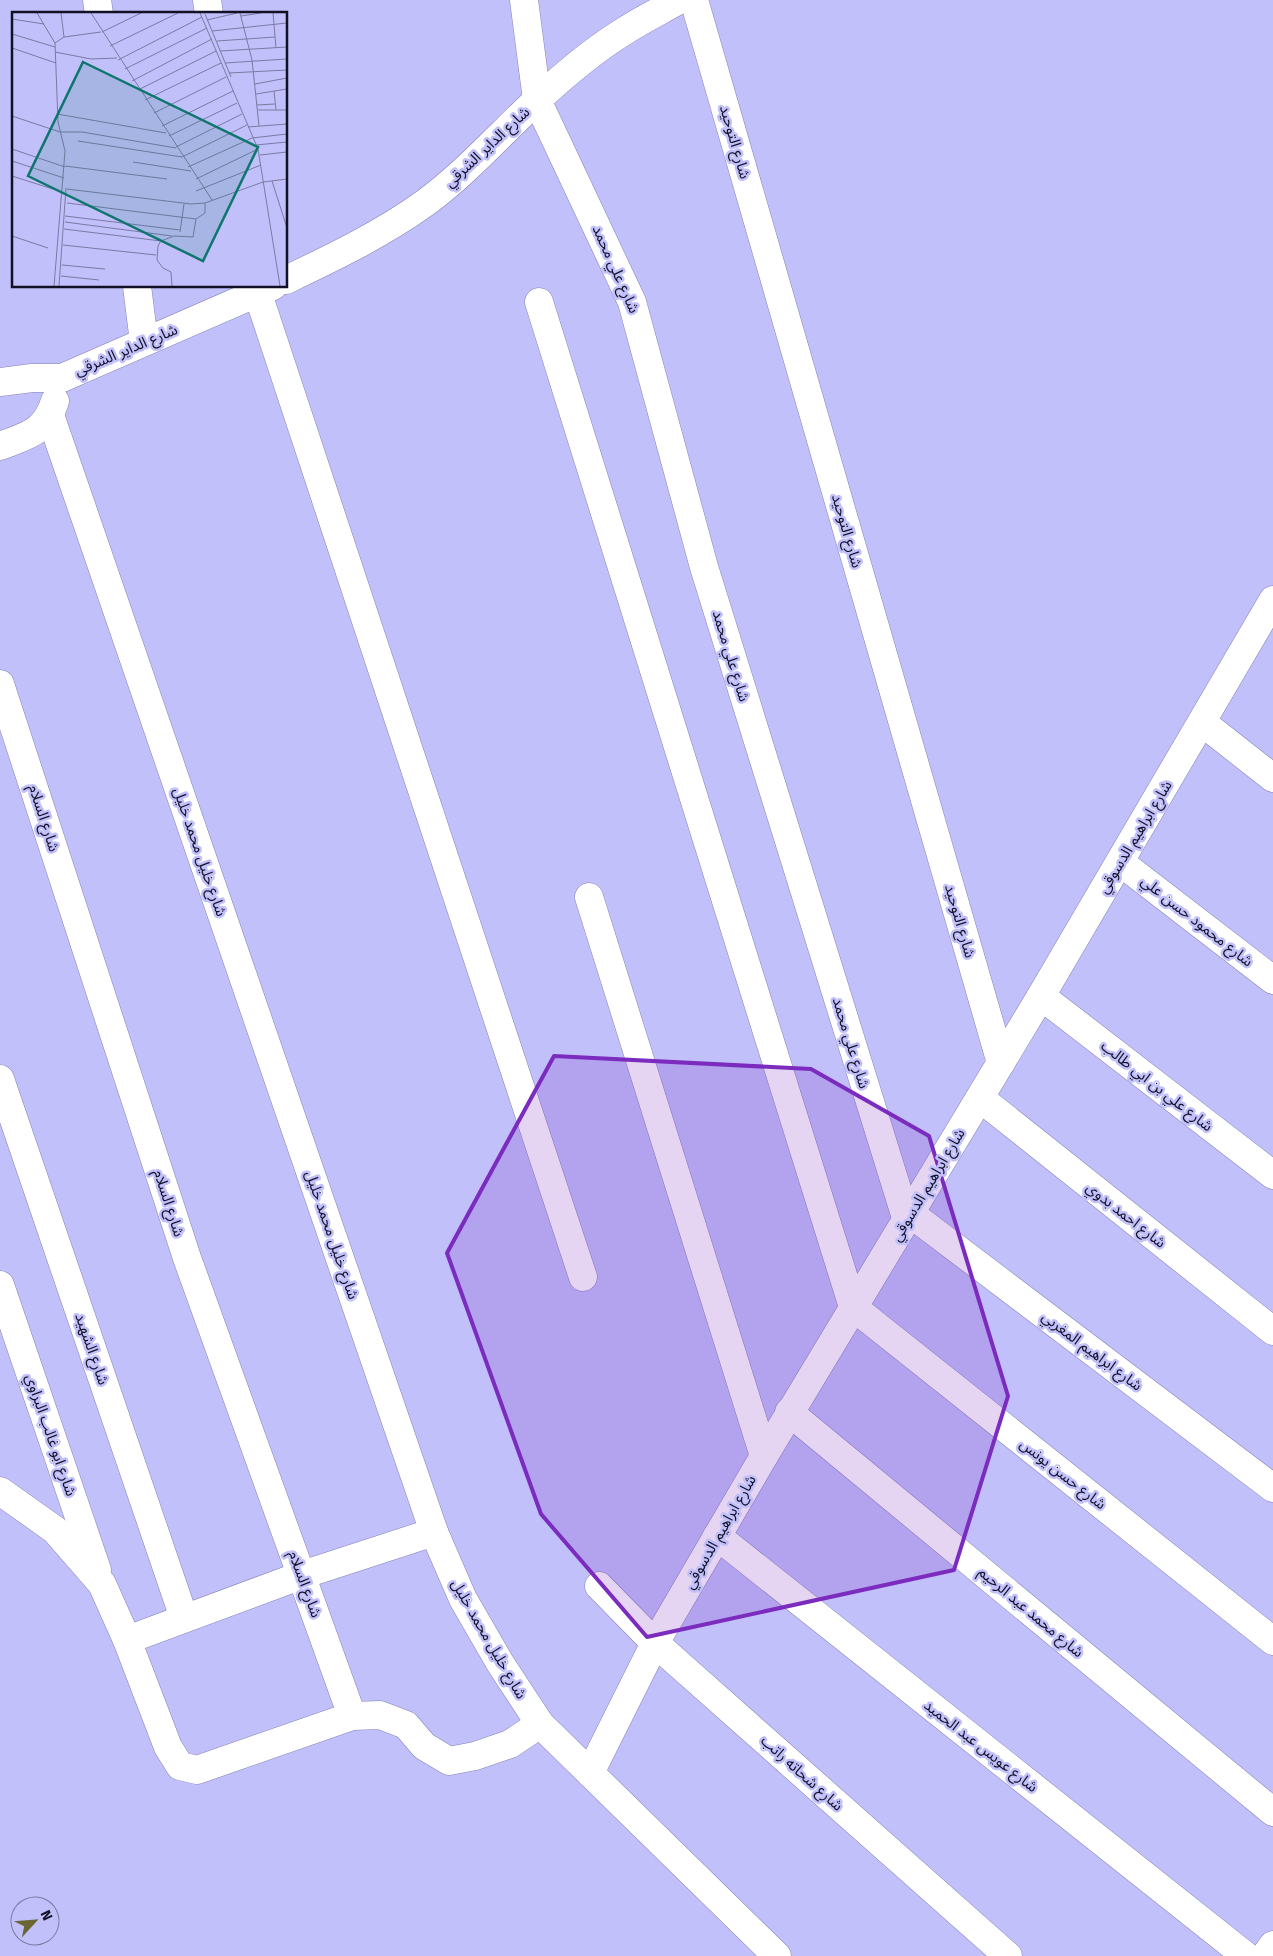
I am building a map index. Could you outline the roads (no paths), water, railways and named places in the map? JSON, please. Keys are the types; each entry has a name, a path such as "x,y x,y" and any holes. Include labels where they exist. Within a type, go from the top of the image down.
{"street":[{"name":"شارع علي محمد","path":"524,0 537,100 632,302 704,567 909,1217"},
{"name":"شارع الداير الشرقي","path":"288,279 387,229 426,202 463,172 537,100 578,64 622,32 679,0"},
{"name":"شارع التوحيد","path":"694,0 1001,1063"},
{"path":"136,288 144,342"},
{"name":"شارع الداير الشرقي","path":"1,377 62,378 256,291"},
{"path":"256,291 583,1277"},
{"path":"538,302 854,1307"},
{"name":"شارع الداير الشرقي","path":"0,446 36,431 50,415 62,378"},
{"name":"شارع خليل محمد خليل","path":"50,415 434,1532 464,1599 500,1664 540,1724 777,1956"},
{"name":"شارع ابراهيم الدسوقي","path":"590,1773 655,1643 789,1412 909,1217 1203,722 1269,616"},
{"name":"شارع السلام","path":"0,684 187,1258 352,1716"},
{"path":"1203,722 1273,778"},
{"name":"شارع محمود حسن علي","path":"1120,862 1273,980"},
{"path":"588,897 764,1456"},
{"name":"شارع علي بن ابي طالب","path":"1041,996 1273,1175"},
{"name":"شارع الشهيد","path":"0,1079 184,1618"},
{"name":"شارع احمد بدوي","path":"980,1098 1273,1331"},
{"name":"شارع ابراهيم المغربي","path":"909,1217 1273,1488"},
{"name":"شارع ابو غالب البراوي","path":"0,1285 102,1584"},
{"name":"شارع حسن يونس","path":"854,1307 1273,1641"},
{"name":"شارع محمد عبد الرحيم","path":"789,1412 1273,1812"},
{"path":"1,1489 55,1530 102,1584 127,1640 168,1747 180,1766 197,1770 352,1716 380,1715 406,1725 424,1746 449,1761 475,1756 510,1744 540,1724"},
{"path":"127,1640 302,1575 434,1532"},
{"name":"شارع عويس عبد الحميد","path":"717,1536 1246,1956"},
{"name":"شارع شحاته راتب","path":"599,1586 655,1643 1008,1956"},
{"path":"1265,1956 1273,1945"}]}
